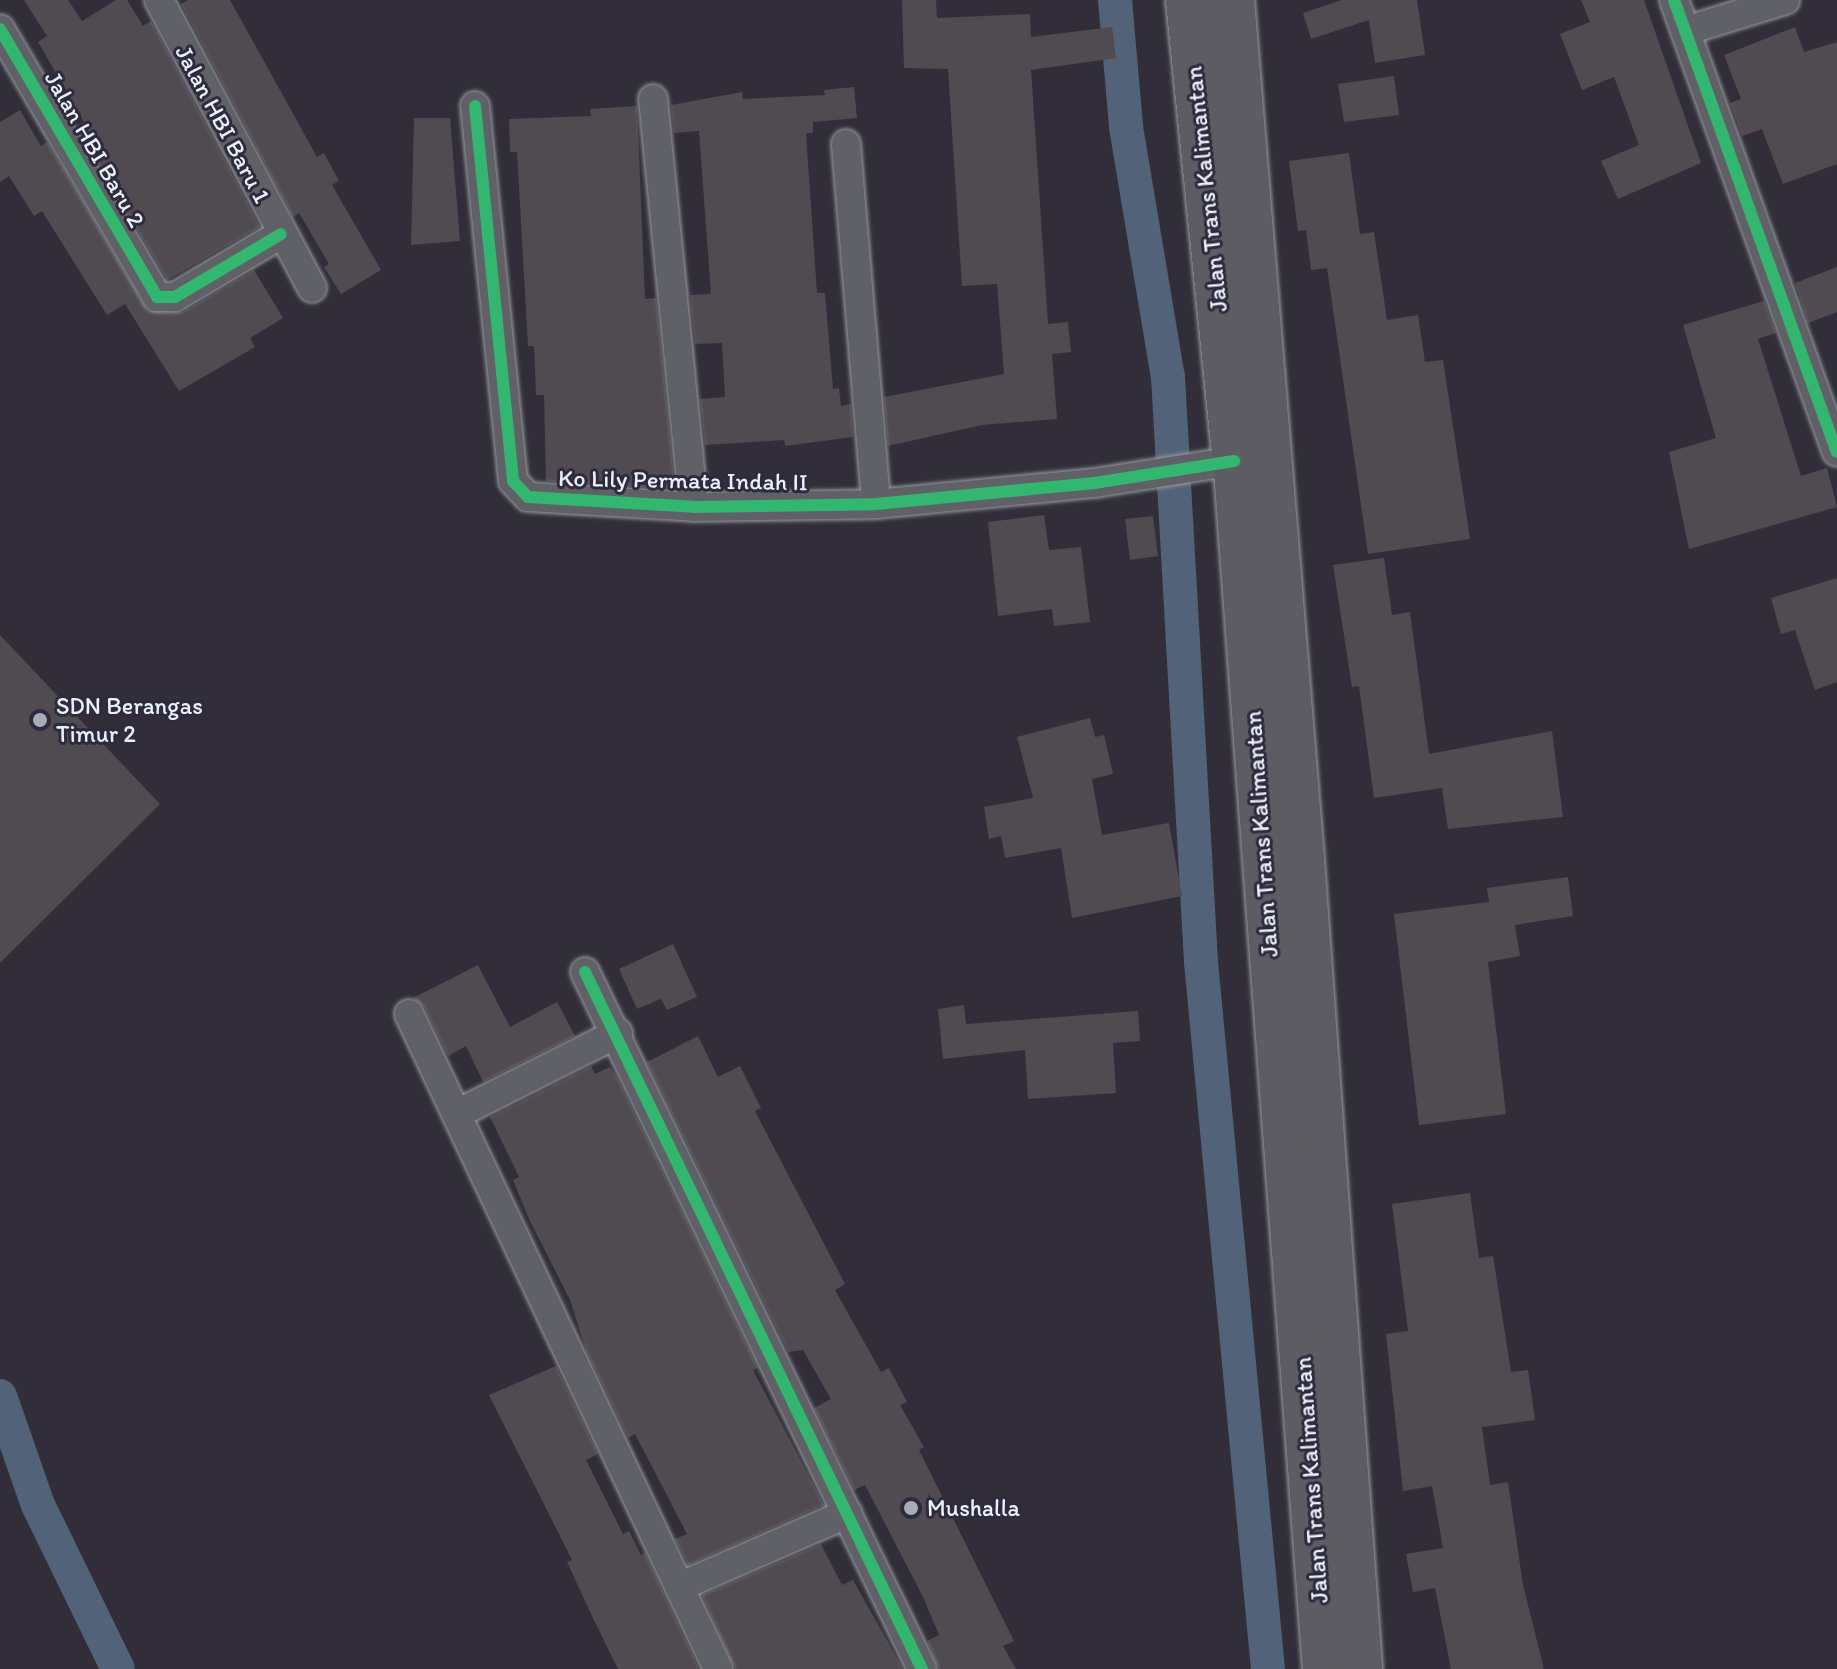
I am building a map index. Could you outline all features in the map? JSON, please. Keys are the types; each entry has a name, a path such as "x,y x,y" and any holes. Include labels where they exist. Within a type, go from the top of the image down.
{"highway":[{"name":"Jalan Trans Kalimantan","path":"1188,0 1325,1669"},
{"name":"Jalan Trans Kalimantan","path":"1232,0 1302,859 1360,1669"}],"street":[{"name":"Jalan HBI Baru 1","path":"159,0 312,288"},
{"path":"1674,0 1837,452"},
{"path":"1685,31 1785,0"},
{"name":"Jalan HBI Baru 2","path":"0,29 152,291 175,297 281,234"},
{"path":"653,99 694,507"},
{"name":"Ko Lily Permata Indah II","path":"475,106 513,481 528,497 694,507 876,504 1095,483 1226,462"},
{"path":"846,144 876,504"},
{"path":"585,972 618,1033 922,1669"},
{"path":"409,1014 459,1113 718,1669"},
{"path":"459,1113 618,1033"},
{"path":"679,1587 848,1513"}],"building":[{"path":"24,0 68,0 82,21 116,0 127,0 143,26 151,21 260,227 167,280 76,126 84,122 38,42 47,36"},
{"path":"188,0 230,0 317,157 324,153 339,181 332,185 381,270 341,294 324,267 329,264 299,213 293,217 181,4"},
{"path":"902,0 936,0 937,18 1030,14 1031,37 1112,27 1116,58 1031,70 1048,324 1068,322 1071,352 1052,354 1057,419 982,425 888,446 884,397 1004,374 997,284 962,286 948,69 904,68"},
{"path":"1342,0 1417,0 1425,55 1375,63 1369,20 1311,39 1303,13"},
{"path":"1581,0 1644,0 1701,163 1618,199 1601,161 1639,145 1614,77 1582,90 1560,34 1590,22"},
{"path":"1795,27 1804,52 1837,42 1837,164 1783,184 1762,129 1742,136 1730,103 1741,99 1724,55"},
{"path":"1394,76 1399,115 1344,122 1338,84"},
{"path":"854,87 857,118 813,122 813,133 806,133 817,293 825,293 833,389 839,388 841,406 851,404 853,437 785,446 784,440 705,445 700,399 725,397 722,343 695,344 690,295 711,294 699,131 674,133 671,105 742,92 743,99 825,95 824,90"},
{"path":"637,106 645,299 656,298 675,489 546,481 544,395 536,395 534,346 528,346 517,152 510,152 509,119 591,116 590,109"},
{"path":"20,110 41,146 47,142 148,311 183,312 254,270 283,318 250,338 255,347 179,391 125,304 107,315 42,211 34,216 9,176 0,182 0,122"},
{"path":"414,118 450,118 460,241 411,245"},
{"path":"1349,153 1360,234 1374,232 1387,320 1418,315 1425,362 1443,360 1470,539 1368,554 1327,268 1311,270 1306,230 1298,231 1289,161"},
{"path":"1837,267 1837,312 1808,323 1795,283"},
{"path":"1764,301 1776,333 1758,339 1801,476 1827,468 1837,507 1689,549 1669,452 1716,438 1683,325"},
{"path":"1044,515 1049,550 1081,547 1090,622 1054,626 1052,609 998,616 988,522"},
{"path":"1153,516 1158,556 1130,560 1125,519"},
{"path":"1384,558 1392,615 1410,612 1429,754 1552,731 1563,817 1448,829 1442,788 1374,798 1359,686 1352,687 1333,565"},
{"path":"1837,578 1837,682 1815,690 1795,630 1781,634 1771,598"},
{"name":"SDN Berangas Timur 2","path":"0,635 160,804 0,963"},
{"path":"1090,718 1095,737 1104,735 1113,774 1092,779 1102,835 1169,823 1182,896 1072,918 1061,848 1005,858 1001,836 989,839 984,807 1033,798 1017,737"},
{"path":"1568,877 1573,916 1515,925 1520,956 1488,962 1506,1114 1419,1125 1394,914 1489,902 1487,888"},
{"path":"673,944 697,997 667,1010 661,999 637,1009 619,969"},
{"path":"478,965 510,1027 557,1002 575,1036 483,1082 466,1046 448,1056 424,1007 413,998"},
{"path":"964,1005 966,1024 1138,1011 1140,1041 1113,1043 1116,1093 1028,1099 1025,1050 943,1059 938,1009"},
{"path":"698,1036 718,1077 740,1066 761,1108 755,1111 845,1284 835,1290 881,1372 889,1368 907,1402 900,1405 924,1447 919,1450 1014,1641 1003,1646 1016,1669 939,1669 927,1641 939,1635 923,1597 865,1485 854,1490 814,1408 831,1399 803,1350 788,1352 647,1062"},
{"path":"591,1066 595,1074 610,1067 617,1077 758,1368 753,1370 824,1505 688,1565 675,1539 687,1534 635,1434 628,1438 586,1350 570,1300 529,1219 513,1180 519,1177 490,1117"},
{"path":"1470,1193 1479,1258 1493,1256 1511,1372 1528,1370 1535,1420 1482,1427 1490,1485 1508,1482 1523,1585 1544,1669 1451,1669 1435,1588 1413,1592 1406,1554 1443,1548 1432,1486 1403,1491 1386,1334 1408,1331 1392,1204"},
{"path":"556,1366 598,1454 586,1460 623,1534 629,1531 641,1555 645,1553 699,1669 618,1669 592,1616 567,1562 572,1560 489,1395"},
{"path":"821,1544 842,1585 853,1580 903,1669 735,1669 702,1595"}],"waterway":[{"path":"1115,0 1126,127 1168,377 1201,962 1268,1669"},
{"path":"0,1396 38,1505 118,1669"}],"cycle path":[{"path":"1674,0 1837,452"},
{"path":"0,29 157,297 175,297 281,234"},
{"path":"475,106 513,481 528,497 694,507 876,504 1095,483 1234,461"},
{"path":"585,972 922,1669"}],"place":[{"name":"SDN Berangas Timur 2","path":"40,720"},
{"name":"Mushalla","path":"911,1508"}]}
